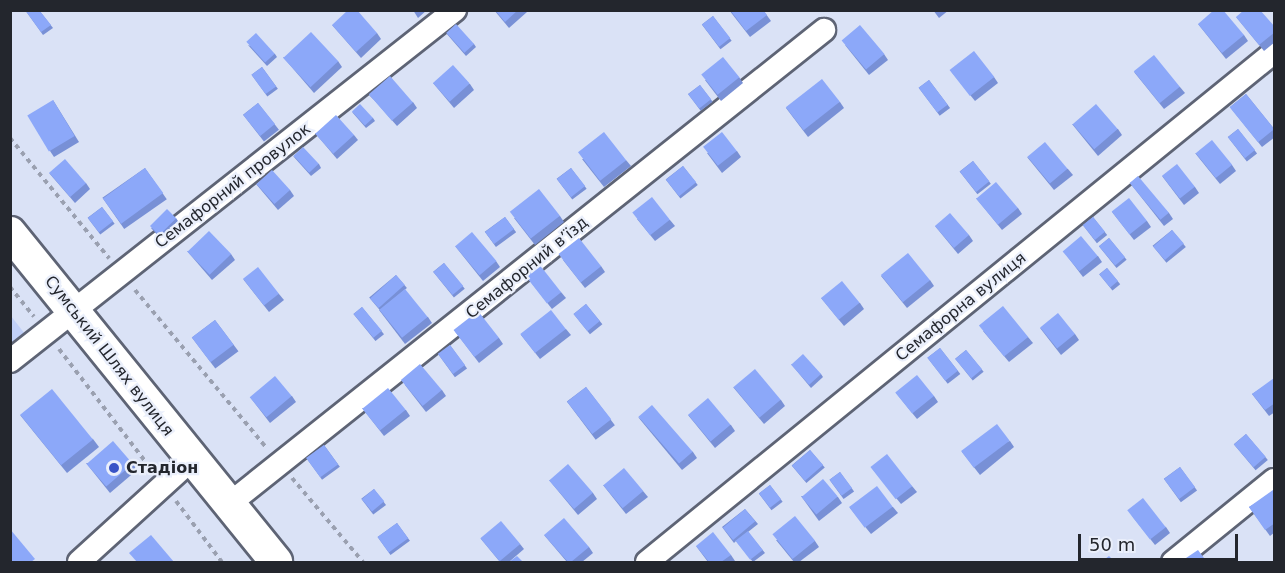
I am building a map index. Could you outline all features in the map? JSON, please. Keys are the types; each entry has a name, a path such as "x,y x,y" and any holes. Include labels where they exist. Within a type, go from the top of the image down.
{"main road":[{"name":"Сумський Шлях вулиця","path":"10,233 191,460 276,562"}],"street":[{"name":"Семафорний провулок","path":"10,361 455,10"},
{"name":"Семафорний в’їзд","path":"228,504 281,465 824,30"},
{"name":"Семафорна вулиця","path":"647,562 1275,52"},
{"path":"79,562 191,460"},
{"path":"1173,562 1275,480"}],"path":[{"path":"10,138 363,562"},
{"path":"10,287 47,332 222,562"}],"shaded area":[{"path":"11,316 25,334 10,346"}],"building":[{"path":"25,10 39,10 51,25 41,32"},
{"path":"348,10 357,10 377,33 356,52 332,25"},
{"path":"495,10 518,10 505,22"},
{"path":"730,10 763,10 767,15 746,31"},
{"path":"1214,10 1223,10 1244,35 1222,53 1198,24"},
{"path":"1244,10 1260,10 1275,27 1275,32 1259,45 1236,17"},
{"path":"713,16 730,38 719,47 702,25"},
{"path":"456,24 474,44 464,53 446,33"},
{"path":"860,25 884,54 866,70 842,40"},
{"path":"311,32 338,61 310,87 283,58"},
{"path":"256,33 275,54 265,63 246,42"},
{"path":"974,51 994,77 970,96 950,70"},
{"path":"1154,55 1180,87 1160,103 1134,71"},
{"path":"723,57 739,77 718,95 701,75"},
{"path":"453,65 470,84 450,102 433,83"},
{"path":"262,67 276,86 266,94 251,75"},
{"path":"390,76 413,102 392,121 369,94"},
{"path":"822,79 840,102 804,130 786,107"},
{"path":"929,80 948,105 937,113 919,88"},
{"path":"700,85 711,99 699,108 688,94"},
{"path":"1246,94 1274,129 1258,142 1230,107"},
{"path":"53,100 75,136 49,151 27,115"},
{"path":"258,103 275,124 260,136 243,115"},
{"path":"360,104 373,118 365,125 352,112"},
{"path":"1096,104 1118,129 1094,149 1073,124"},
{"path":"336,115 354,135 333,154 315,134"},
{"path":"1238,129 1255,150 1245,158 1228,137"},
{"path":"604,132 626,160 600,181 578,152"},
{"path":"722,132 737,151 718,166 703,147"},
{"path":"1212,140 1232,165 1216,178 1196,153"},
{"path":"1045,142 1067,169 1050,184 1027,157"},
{"path":"303,147 319,164 309,173 293,156"},
{"path":"65,159 86,183 70,197 49,173"},
{"path":"973,161 989,181 976,192 960,172"},
{"path":"1177,164 1195,187 1180,199 1162,176"},
{"path":"683,166 696,182 679,196 666,180"},
{"path":"145,168 163,193 121,224 103,199"},
{"path":"571,168 585,186 571,197 557,179"},
{"path":"272,170 290,190 274,204 256,184"},
{"path":"1138,176 1169,213 1160,220 1130,183"},
{"path":"996,182 1018,208 998,225 976,199"},
{"path":"539,189 560,216 531,239 510,212"},
{"path":"652,197 670,220 650,235 632,212"},
{"path":"1129,198 1147,221 1130,234 1112,212"},
{"path":"102,207 113,221 99,232 88,218"},
{"path":"167,209 176,218 159,235 150,226"},
{"path":"950,213 969,235 954,248 935,226"},
{"path":"505,217 514,229 494,244 485,232"},
{"path":"1093,217 1105,232 1095,240 1083,225"},
{"path":"1172,230 1184,244 1165,260 1153,246"},
{"path":"209,231 231,254 210,275 187,252"},
{"path":"472,232 496,261 480,275 455,246"},
{"path":"1081,236 1098,256 1079,271 1063,251"},
{"path":"579,238 601,266 581,282 559,254"},
{"path":"1109,238 1125,257 1115,266 1099,246"},
{"path":"908,253 930,280 903,302 881,275"},
{"path":"444,263 463,286 453,295 433,272"},
{"path":"539,264 561,292 547,303 525,275"},
{"path":"258,267 279,294 264,305 243,279"},
{"path":"1107,268 1118,281 1110,287 1099,274"},
{"path":"396,275 405,285 379,308 370,298"},
{"path":"842,281 860,303 839,320 821,298"},
{"path":"405,289 428,317 402,338 379,310"},
{"path":"586,304 600,321 587,331 574,314"},
{"path":"1003,306 1028,337 1004,357 979,326"},
{"path":"362,307 382,331 373,338 354,314"},
{"path":"551,310 566,329 535,353 520,334"},
{"path":"478,311 499,338 475,357 454,330"},
{"path":"1058,313 1075,334 1057,348 1040,327"},
{"path":"215,320 234,345 210,362 192,337"},
{"path":"450,345 465,365 453,374 438,354"},
{"path":"940,348 958,371 945,381 927,358"},
{"path":"966,350 982,369 971,378 955,359"},
{"path":"803,354 821,374 809,385 791,365"},
{"path":"420,364 442,390 423,406 401,380"},
{"path":"755,369 781,400 759,418 734,387"},
{"path":"917,375 934,396 912,414 895,393"},
{"path":"275,376 292,396 266,417 250,397"},
{"path":"1274,378 1275,403 1265,410 1252,394"},
{"path":"586,387 611,419 592,434 567,402"},
{"path":"388,388 406,410 380,431 362,409"},
{"path":"52,389 93,440 61,465 20,415"},
{"path":"708,398 730,425 711,442 688,415"},
{"path":"652,405 693,452 679,464 638,417"},
{"path":"997,424 1010,441 974,468 961,451"},
{"path":"1246,434 1266,457 1254,467 1234,444"},
{"path":"113,441 133,464 106,487 87,464"},
{"path":"324,445 338,464 320,477 306,458"},
{"path":"810,450 823,465 805,481 792,466"},
{"path":"887,454 912,486 896,499 870,467"},
{"path":"568,464 593,493 574,509 549,480"},
{"path":"1180,467 1195,487 1179,499 1164,479"},
{"path":"624,468 643,491 623,508 603,485"},
{"path":"840,472 852,488 842,496 830,480"},
{"path":"823,479 838,497 816,515 802,497"},
{"path":"770,485 781,499 770,508 759,494"},
{"path":"877,486 893,507 865,528 849,507"},
{"path":"374,489 384,501 372,512 362,499"},
{"path":"1273,490 1275,492 1275,523 1265,530 1249,507"},
{"path":"1143,498 1166,527 1150,539 1127,510"},
{"path":"745,509 755,521 733,540 723,528"},
{"path":"795,516 815,541 793,559 772,534"},
{"path":"564,518 589,547 571,562 568,562 544,535"},
{"path":"501,521 520,544 500,561 480,538"},
{"path":"397,523 408,538 389,552 378,537"},
{"path":"10,529 35,559 31,562 10,562"},
{"path":"748,531 763,550 750,560 735,541"},
{"path":"713,532 731,555 721,562 709,562 696,546"},
{"path":"151,535 174,562 137,562 129,553"},
{"path":"1198,550 1207,562 1180,562"},
{"path":"517,556 523,562 509,562"},
{"path":"1109,556 1115,562 1101,562"}],"place":[{"name":"Стадіон","path":"114,468"}]}
